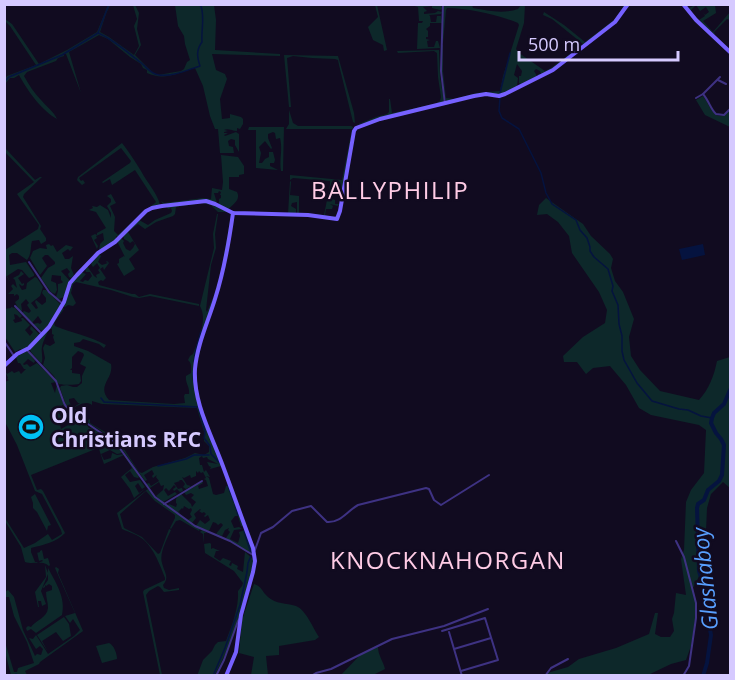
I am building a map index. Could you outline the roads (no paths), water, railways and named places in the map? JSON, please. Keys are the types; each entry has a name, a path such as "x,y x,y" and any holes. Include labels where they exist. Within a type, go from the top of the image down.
{"street":[{"path":"443,4 441,71 445,104"},
{"path":"4,366 27,350 42,335 63,304 70,283 76,275 149,210 161,206 206,201 233,213 308,215 337,219 356,128 380,119 483,94 503,95 546,74 611,26 628,4"},
{"path":"682,4 730,52"},
{"path":"696,98 719,79 726,84"},
{"path":"703,94 716,114 724,115 730,109"},
{"path":"233,213 225,262 197,355 195,378 204,418 254,553"},
{"path":"30,262 49,292 63,304"},
{"path":"15,306 42,335"},
{"path":"4,341 15,357"},
{"path":"27,350 56,381 70,414 116,443 155,496 195,526 230,541 250,555 254,553"},
{"path":"226,675 236,652 240,618 252,577 254,553 261,533 292,511 311,506 327,522 333,522 358,505 426,488 429,489 434,500 441,505 489,475"},
{"path":"164,504 202,481"},
{"path":"676,542 684,557 696,603 689,666 682,675"},
{"path":"311,675 331,669 394,638 444,626 488,609"},
{"path":"216,675 240,618"},
{"path":"442,631 485,618 498,660 460,671"},
{"path":"449,632 462,675"},
{"path":"454,649 491,638"},
{"path":"545,675 551,668 568,659"}],"water":[{"path":"703,244 705,255 682,260 679,249"}],"waterway":[{"path":"4,82 9,77 62,55 98,33 109,4"},
{"path":"98,33 120,46 153,73 159,75 180,73 200,66 198,54 202,42 203,15 201,6 197,4"},
{"path":"500,93 510,53"},
{"path":"500,97 499,111 502,118 519,129 541,173 546,193 552,204 576,220 580,230 587,238 590,251 608,269 613,286 612,291 618,305 624,360 637,383 652,401 712,418"},
{"path":"194,362 201,331"},
{"path":"193,373 194,383"},
{"name":"Glashaboy","path":"703,676 711,635 707,614 708,602 699,571 697,508 698,504 704,500 708,490 719,481 722,475 724,445 711,423 714,413 724,404 730,390"},
{"path":"101,398 104,402 198,407"},
{"path":"199,409 205,432 204,438 210,446 211,454 220,463"},
{"path":"158,466 194,455 209,455"},
{"path":"228,486 234,502"},
{"path":"235,505 238,515"},
{"path":"244,531 251,553"},
{"path":"213,676 240,605 251,556"}],"place":[{"name":"Old Christians RFC","path":"31,427"}],"district":[{"name":"BALLYPHILIP","path":"390,189"},
{"name":"KNOCKNAHORGAN","path":"448,559"}]}
